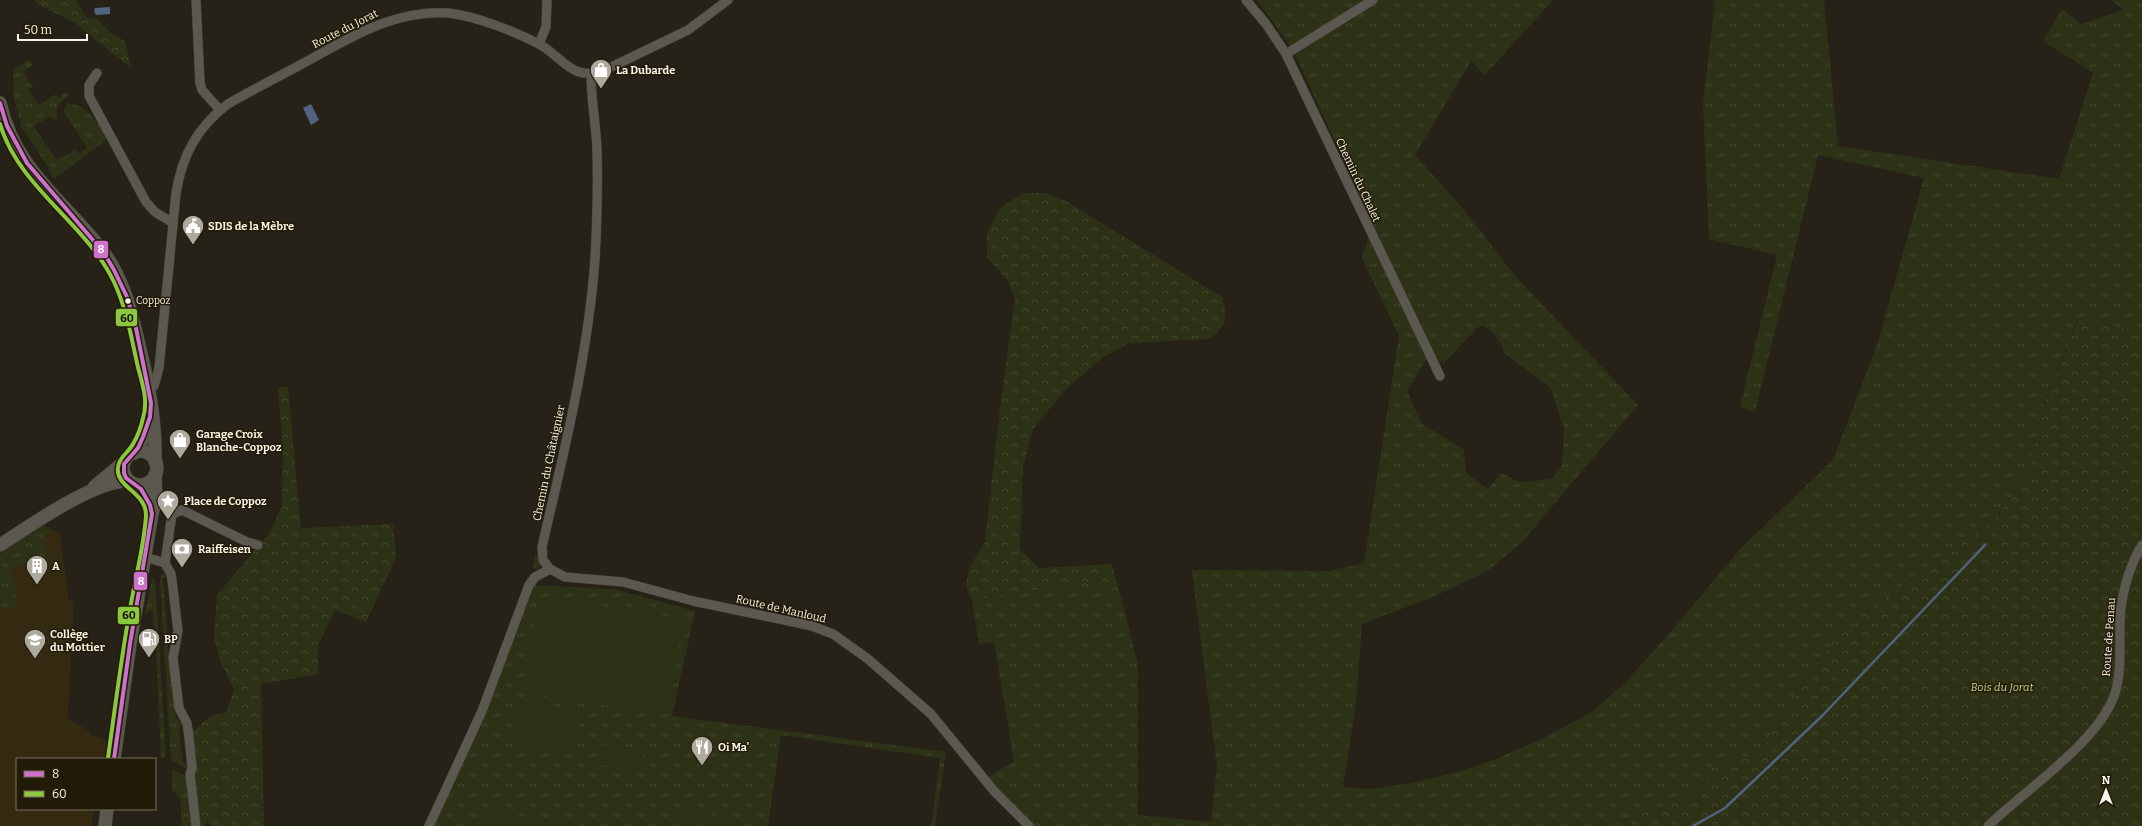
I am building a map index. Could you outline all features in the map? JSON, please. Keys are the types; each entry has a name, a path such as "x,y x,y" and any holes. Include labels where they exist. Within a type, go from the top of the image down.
{"main road":[{"path":"0,103 9,132 22,158 44,187 99,246 116,273 136,327 149,389 156,441 156,498 130,644 114,758"},
{"path":"152,407 145,433 123,470 147,499 152,514"},
{"path":"0,545 85,494 130,457 148,454 155,462"},
{"path":"85,494 114,482 148,483 155,475"},
{"path":"105,826 107,810"}],"street":[{"path":"196,0 200,83 202,90 220,110"},
{"path":"539,44 546,27 547,0"},
{"path":"592,74 606,70 688,30 728,0"},
{"name":"Chemin du Chalet","path":"1246,0 1266,24 1286,54 1440,376"},
{"path":"1286,54 1373,0"},
{"name":"Route du Jorat","path":"149,389 154,386 160,368 178,180 184,158 202,129 220,110 353,36 381,23 424,13 460,15 517,34 539,44 568,67 592,74"},
{"path":"97,73 89,85 90,96 95,107 146,202 156,212 173,223"},
{"name":"Chemin du Châtaignier","path":"550,569 543,560 542,547 571,425 589,314 595,258 597,149 591,95 592,74"},
{"path":"196,826 190,774 192,768 189,737 187,723 179,708 173,658 178,631 172,574 165,563 172,514 177,511 187,513 246,542 258,545"},
{"name":"Route de Penau","path":"1988,826 2071,752 2091,732 2107,710 2116,691 2119,674 2121,608 2127,578 2131,565 2142,545"},
{"path":"145,557 165,563"},
{"path":"429,826 482,711 529,585 535,577 550,569"},
{"name":"Route de Manloud","path":"550,569 565,577 623,582 693,601 812,626 833,634 890,678 930,714 994,791 1029,826"}],"shaded area":[{"name":"Collège du Mottier","path":"44,525 60,535 69,601 74,601 68,718 89,731 91,735 109,741 107,758 16,758 16,810 94,810 91,826 0,826 0,554"}],"green space":[{"path":"34,0 76,0 87,18 97,19 112,34 125,41 131,68 75,23 39,5"},
{"path":"1257,0 1553,0 1485,75 1471,61 1415,155 1464,210 1516,277 1638,405 1523,541 1489,570 1435,596 1362,624 1356,704 1343,787 1370,789 1406,784 1454,773 1494,760 1548,736 1592,712 1624,684 1675,627 1741,548 1833,460 1878,342 1924,178 1818,155 1755,412 1740,407 1777,255 1709,239 1703,104 1715,0 1824,0 1838,146 2059,179 2093,73 2043,41 2062,9 2081,24 2124,10 2111,0 2142,0 2142,332 2078,318 2044,404 2028,474 1992,522 1905,583 1836,637 1794,695 1759,755 1714,765 1696,794 1607,826 1029,826 984,779 1014,762 994,642 979,644 972,600 1102,580 1108,599 1121,597 1138,665 1138,815 1211,822 1217,767 1192,570 1329,571 1364,563 1399,336 1362,258 1369,235 1375,228 1293,50","holes":["1484,326 1494,334 1501,344 1504,353 1551,388 1564,429 1562,465 1553,479 1519,482 1501,473 1488,489 1466,473 1464,450 1421,423 1407,391 1426,360 1445,362 1478,327"]},
{"path":"29,59 33,65 23,72 33,87 28,89 39,105 56,94 59,99 64,92 69,95 57,108 58,120 48,117 34,126 56,160 72,153 72,150 75,148 79,154 87,148 64,112 67,104 79,106 85,110 97,121 109,138 53,180 50,170 20,125 14,98 13,70"},
{"path":"1023,193 1046,193 1066,201 1222,297 1224,304 1225,315 1223,325 1215,335 1209,339 1129,343 1102,358 1064,391 1033,429 1023,467 1020,549 1039,568 1112,564 1121,597 1108,599 1102,580 972,600 966,586 969,568 985,542 999,416 1015,298 1008,281 987,257 987,233 1000,208"},
{"name":"Bois du Jorat","path":"2079,318 2142,332 2142,826 1607,826 1696,794 1714,765 1759,755 1794,695 1836,637 1905,583 1992,522 2028,474 2044,404"},
{"path":"278,387 288,387 301,528 393,524 396,558 366,622 335,610 318,645 318,674 261,684 264,826 214,826 206,823 205,826 201,826 195,817 189,737 205,720 214,715 226,713 234,689 220,661 214,637 217,595 271,531 282,505 283,450"},
{"path":"44,525 50,529 51,533 44,534 47,557 52,557 52,561 12,566 17,606 0,608 0,554"},
{"path":"535,554 537,555 540,565 537,569 533,568"},
{"path":"162,574 166,576 163,578 167,632 169,635 173,633 174,638 168,645 176,718 183,724 179,729 183,762 185,764 189,760 189,766 187,769 171,761 160,580"},
{"path":"152,578 155,579 166,757 163,758 161,757 156,649 150,641 147,644 144,641 155,633 153,610 145,614"},
{"path":"526,585 614,589 695,611 672,716 946,752 935,826 931,826 940,758 781,735 768,826 424,826 467,736"},
{"path":"538,597 683,619 668,714 524,692"},
{"path":"521,701 582,711 575,755 514,745"},
{"path":"598,744 644,751 640,771 595,764"},
{"path":"172,769 188,778 192,826 182,826 180,798 172,790"},
{"path":"481,810 585,826 478,826"},
{"path":"679,810 694,812 692,826 677,826"},
{"path":"700,814 715,816 713,826 699,826"},
{"path":"721,817 736,819 735,826 720,826"}],"water":[{"path":"110,7 110,14 96,15 94,11 95,8"},
{"path":"311,104 319,120 311,125 303,108"}],"waterway":[{"path":"1693,826 1725,808 1822,716 1985,545"}],"transit line":[{"name":"8","path":"0,103 7,126 27,163 104,253 114,270 127,297 136,328 151,403 150,417 143,437 138,448 124,464 124,473 126,478 141,489 150,505 152,514 130,644 114,758"},
{"name":"60","path":"0,124 9,147 22,167 37,187 87,241 102,261 114,282 128,322 144,390 145,411 138,435 131,447 120,460 118,467 118,474 121,480 142,501 146,516 124,646 108,758"}],"place":[{"name":"La Dubarde","path":"601,90"},
{"name":"SDIS de la Mèbre","path":"193,246"},
{"name":"Coppoz","path":"128,301"},
{"name":"Garage Croix Blanche-Coppoz","path":"180,460"},
{"name":"Place de Coppoz","path":"168,520"},
{"name":"Raiffeisen","path":"182,568"},
{"name":"A","path":"37,586"},
{"name":"BP","path":"149,658"},
{"name":"Collège du Mottier","path":"35,660"},
{"name":"Oi Ma'","path":"702,766"}]}
